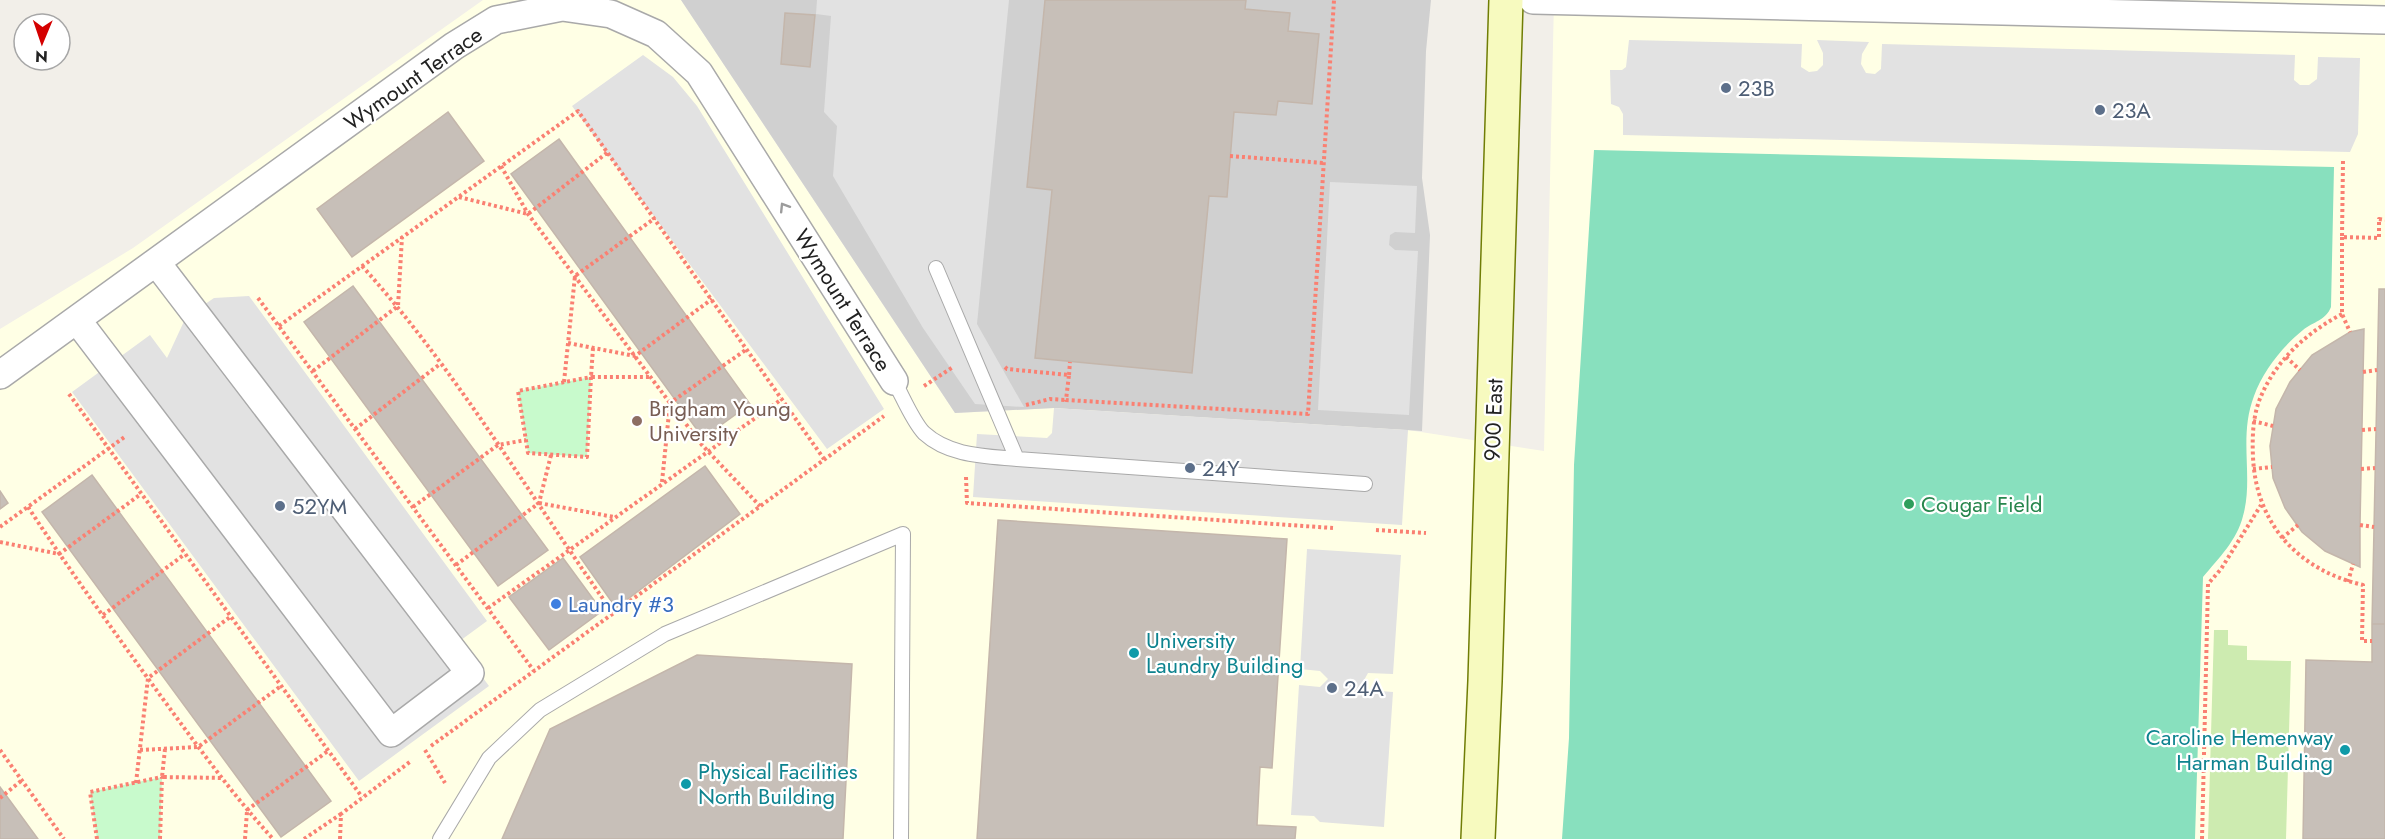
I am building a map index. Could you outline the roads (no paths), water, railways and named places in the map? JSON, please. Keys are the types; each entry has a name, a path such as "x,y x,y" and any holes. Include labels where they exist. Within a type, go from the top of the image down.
{"main road":[{"name":"900 East","path":"1478,839 1506,0"}],"street":[{"path":"1533,0 2385,20"},
{"name":"Wymount Terrace","path":"0,375 454,46 496,20 562,7 611,14 656,34 699,73 894,381"},
{"path":"77,320 391,733 470,673 156,262"}],"lane":[{"path":"936,268 1017,459"},
{"path":"894,381 923,432 942,446 964,453 1017,459 1365,484"},
{"path":"440,839 489,758 540,710 655,639 903,534 901,839"}],"place":[{"name":"23B","path":"1726,88"},
{"name":"23A","path":"2100,110"},
{"name":"Brigham Young University","path":"637,421"},
{"name":"24Y","path":"1190,468"},
{"name":"Cougar Field","path":"1909,504"},
{"name":"52YM","path":"280,506"},
{"name":"Laundry #3","path":"556,604"},
{"name":"University Laundry Building","path":"1134,653"},
{"name":"24A","path":"1332,688"},
{"name":"Caroline Hemenway Harman Building","path":"2345,750"},
{"name":"Physical Facilities North Building","path":"686,784"}]}
